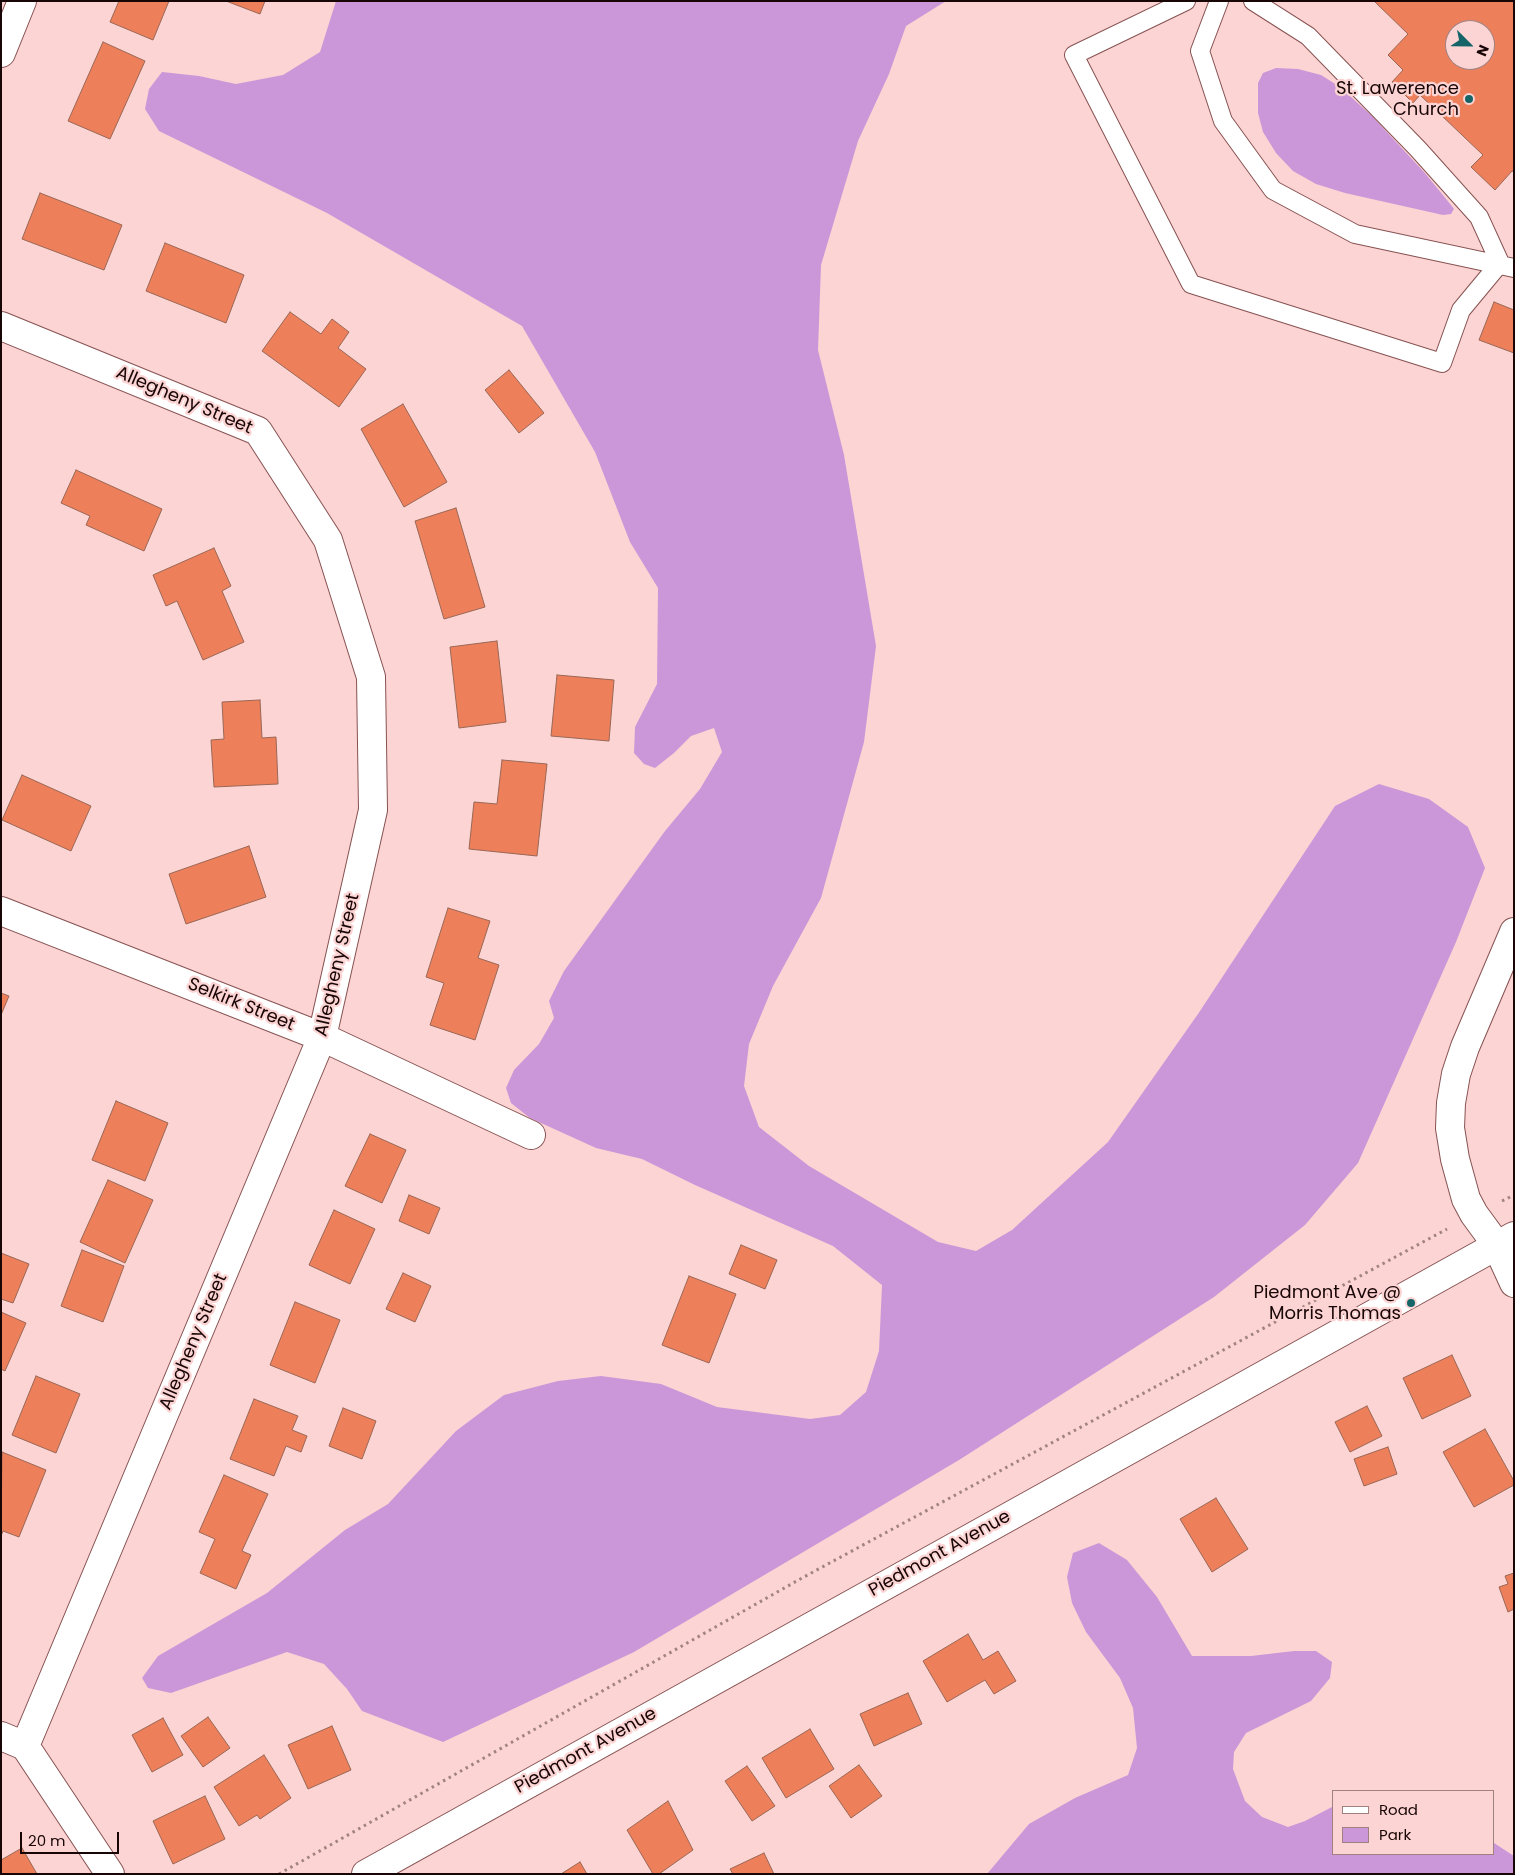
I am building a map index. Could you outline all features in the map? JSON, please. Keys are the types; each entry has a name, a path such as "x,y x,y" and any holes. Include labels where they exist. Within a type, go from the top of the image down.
{"street":[{"path":"1,53 22,1"},
{"name":"Allegheny Street","path":"1,326 258,431 328,540 370,677 373,810 322,1037 13,1741"},
{"name":"Selkirk Street","path":"1,911 322,1037 531,1135"},
{"path":"1514,932 1465,1047 1456,1074 1450,1102 1450,1128 1455,1158 1466,1199 1474,1214 1505,1240 1514,1283"},
{"name":"Piedmont Avenue","path":"366,1874 1505,1240"},
{"path":"13,1741 110,1874"}],"lane":[{"path":"1186,1 1074,55 1191,284 1442,363 1461,310 1507,266"},
{"path":"1219,1 1200,51 1223,121 1273,190 1355,234 1507,266"},
{"path":"1253,1 1308,36 1418,148 1479,217 1507,266"}],"path":[{"path":"279,1874 802,1578 1474,1214 1514,1195"}],"green space":[{"path":"336,1 946,1 906,26 889,74 858,141 821,265 818,350 844,455 876,646 864,742 821,898 773,986 749,1044 744,1086 759,1127 809,1166 938,1242 976,1251 1012,1230 1108,1142 1198,1014 1335,806 1379,784 1429,799 1468,827 1485,868 1456,942 1358,1163 1305,1225 1214,1297 959,1460 634,1652 443,1742 362,1711 347,1689 324,1664 287,1652 171,1693 148,1688 142,1678 158,1656 267,1593 345,1530 388,1504 456,1431 504,1395 558,1381 601,1376 661,1384 717,1407 810,1419 840,1415 866,1392 879,1351 882,1285 833,1246 695,1185 642,1159 596,1148 530,1118 511,1103 506,1088 514,1070 539,1044 554,1018 549,1001 564,971 665,831 700,789 722,752 714,728 691,736 655,768 644,764 634,753 635,727 657,684 658,588 630,542 595,452 522,326 327,213 159,131 145,109 149,89 162,72 199,76 236,84 283,75 320,52"},
{"path":"1276,68 1298,69 1321,75 1340,87 1372,116 1424,172 1454,209 1451,214 1443,215 1345,193 1316,184 1293,171 1276,153 1263,132 1258,113 1258,83 1263,73"},
{"path":"1099,1543 1127,1560 1157,1597 1192,1656 1251,1656 1294,1651 1316,1651 1332,1662 1330,1678 1311,1701 1246,1733 1234,1752 1233,1769 1245,1801 1262,1817 1288,1827 1305,1821 1332,1807 1332,1855 1495,1855 1495,1844 1514,1856 1514,1874 987,1874 1029,1824 1075,1798 1128,1775 1137,1748 1133,1708 1120,1678 1086,1632 1072,1603 1067,1577 1073,1553"}],"building":[{"path":"119,1 169,1 153,40 110,22"},
{"path":"226,1 265,1 260,14"},
{"name":"St. Lawerence Church","path":"1374,1 1514,1 1514,172 1512,171 1495,190 1471,167 1483,155 1420,95 1413,103 1392,82 1403,70 1388,55 1408,34"},
{"path":"103,42 145,61 110,139 68,121"},
{"path":"40,193 122,225 104,270 22,239"},
{"path":"165,243 244,275 226,323 146,291"},
{"path":"1494,302 1514,310 1514,353 1479,340"},
{"path":"290,312 321,334 332,319 349,332 338,348 366,369 339,407 262,351"},
{"path":"509,370 544,413 519,433 485,390"},
{"path":"403,404 447,482 404,507 361,429"},
{"path":"76,470 162,509 144,551 86,525 90,516 61,503"},
{"path":"456,508 485,607 444,619 415,521"},
{"path":"214,548 231,586 222,591 244,642 203,660 177,601 166,606 153,575"},
{"path":"497,641 506,722 459,728 450,647"},
{"path":"557,675 614,680 609,741 551,736"},
{"path":"260,700 262,738 276,737 278,784 214,787 211,740 224,739 222,702"},
{"path":"502,760 547,764 537,856 469,849 474,802 497,804"},
{"path":"22,775 91,806 71,851 2,820"},
{"path":"249,846 266,897 186,924 169,874"},
{"path":"448,908 490,921 478,958 499,965 475,1040 430,1025 444,983 426,977"},
{"path":"1,993 9,996 1,1015"},
{"path":"116,1101 168,1123 145,1181 92,1160"},
{"path":"370,1134 406,1150 382,1203 345,1186"},
{"path":"108,1180 153,1200 125,1263 80,1242"},
{"path":"409,1195 440,1208 429,1234 399,1221"},
{"path":"334,1210 375,1229 350,1284 309,1265"},
{"path":"741,1245 777,1260 765,1289 729,1274"},
{"path":"82,1250 124,1266 103,1322 61,1306"},
{"path":"1,1253 29,1264 13,1303 1,1299"},
{"path":"403,1273 431,1286 415,1322 386,1309"},
{"path":"689,1276 736,1294 709,1363 662,1345"},
{"path":"295,1302 340,1320 315,1383 270,1365"},
{"path":"1,1312 26,1323 5,1371 1,1369"},
{"path":"1452,1355 1471,1396 1422,1419 1403,1378"},
{"path":"36,1376 80,1394 56,1453 12,1435"},
{"path":"254,1399 298,1416 292,1430 307,1436 301,1452 286,1446 274,1476 230,1459"},
{"path":"1367,1406 1382,1436 1350,1452 1335,1422"},
{"path":"343,1408 376,1421 362,1459 329,1446"},
{"path":"1485,1429 1514,1481 1514,1485 1474,1507 1443,1452"},
{"path":"1388,1447 1397,1474 1364,1486 1354,1459"},
{"path":"2,1452 46,1470 19,1537 3,1531 1,1536"},
{"path":"224,1475 268,1494 242,1551 251,1555 236,1589 200,1573 215,1539 199,1532"},
{"path":"1216,1498 1248,1549 1212,1572 1180,1519"},
{"path":"1514,1573 1514,1609 1508,1612 1499,1587 1508,1584 1505,1576"},
{"path":"968,1634 983,1660 998,1651 1016,1681 994,1694 985,1680 947,1702 923,1661"},
{"path":"908,1693 922,1724 874,1746 860,1714"},
{"path":"208,1717 230,1748 203,1767 181,1736"},
{"path":"163,1718 183,1755 152,1772 132,1735"},
{"path":"332,1726 351,1770 308,1789 288,1745"},
{"path":"810,1729 834,1769 786,1798 762,1758"},
{"path":"264,1755 291,1798 260,1819 257,1815 239,1826 214,1787"},
{"path":"859,1765 882,1796 851,1818 829,1786"},
{"path":"747,1766 775,1806 752,1821 725,1781"},
{"path":"205,1796 225,1839 173,1864 153,1821"},
{"path":"668,1801 693,1850 659,1874 653,1874 627,1830"},
{"path":"22,1848 37,1874 1,1874 1,1860"},
{"path":"764,1853 774,1874 733,1874 730,1869"},
{"path":"580,1862 587,1874 561,1874"}],"place":[{"name":"St. Lawerence Church","path":"1469,99"},
{"name":"Piedmont Ave @ Morris Thomas","path":"1411,1303"}]}
